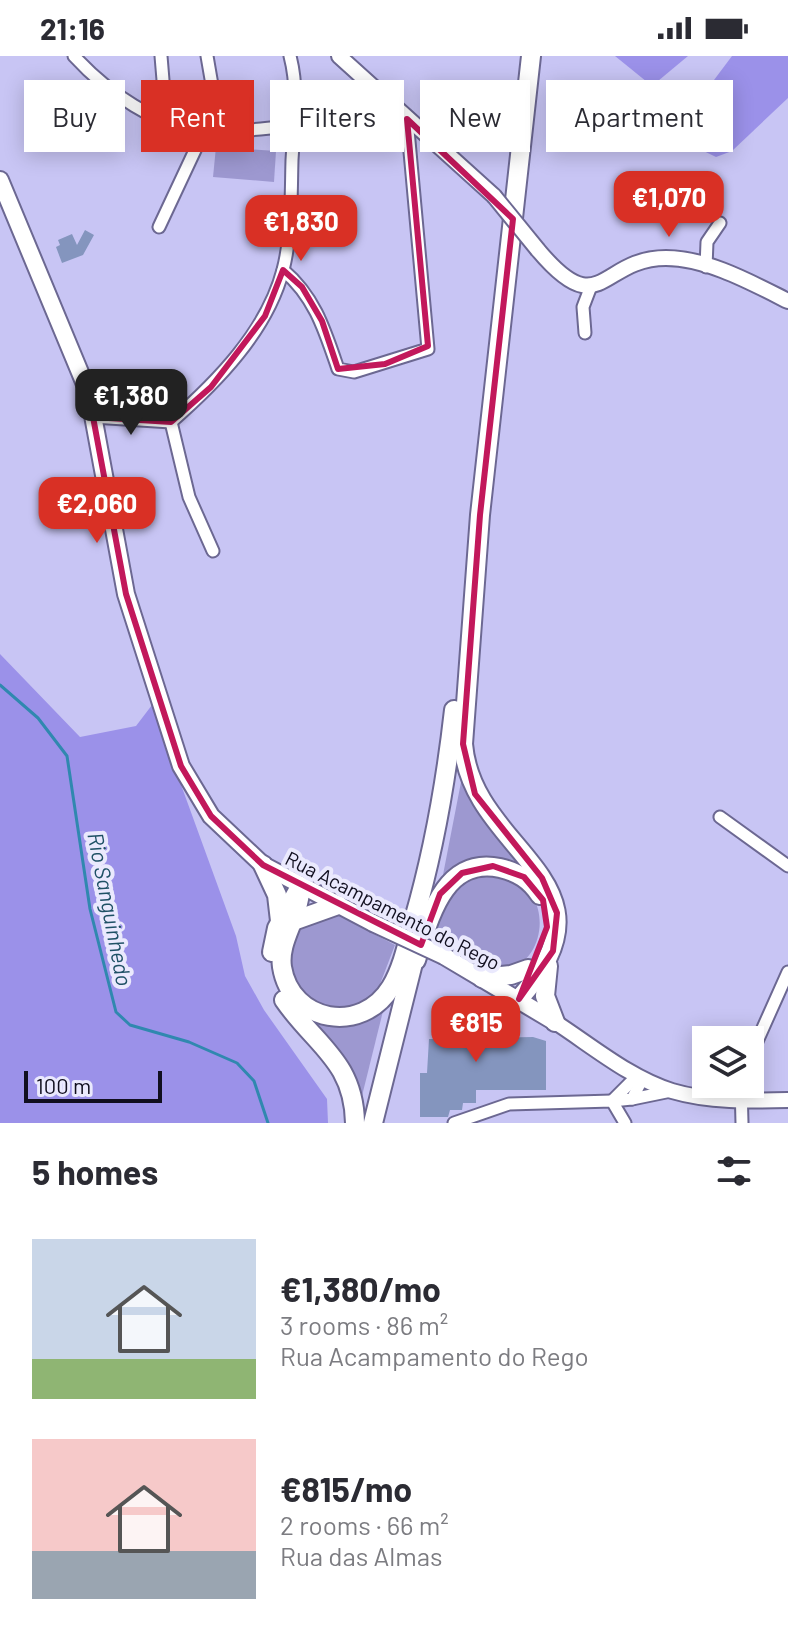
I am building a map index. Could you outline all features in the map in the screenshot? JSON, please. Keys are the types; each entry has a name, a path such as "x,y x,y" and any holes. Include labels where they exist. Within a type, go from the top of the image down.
{"main road":[{"path":"364,1123 404,955 432,856 441,806 480,515 531,56"},
{"name":"Rua Acampamento do Rego","path":"0,180 89,394 126,594 181,766 211,816 263,865 373,923 444,956 555,1022"},
{"path":"373,1123 439,857 468,653 480,515"},
{"path":"468,653 465,766 475,794 553,896 558,930 549,959 545,996 555,1022"},
{"path":"263,865 288,921 282,968 293,993 315,1013 345,1018 373,1008 392,986 404,955"},
{"path":"409,981 440,894 462,873 479,867 510,870 524,877 543,900 546,938 528,969 519,999"},
{"path":"300,886 288,921 271,955 275,984 288,1006 346,1074 355,1105 355,1123"},
{"path":"288,921 338,905"},
{"path":"519,999 549,959"},
{"path":"482,978 511,975 528,969"}],"street":[{"path":"74,56 129,103 141,109"},
{"path":"161,56 163,80"},
{"path":"207,56 211,80"},
{"path":"290,56 293,80"},
{"path":"339,56 494,196 560,277 575,285 591,286 645,260 668,258 706,267 788,301"},
{"path":"283,270 302,287 322,321 338,369 354,372 428,349 407,119"},
{"path":"159,227 194,152"},
{"path":"93,417 171,422 211,387 265,316 283,270 293,152"},
{"path":"706,267 707,242 720,223"},
{"path":"585,333 583,307 591,286"},
{"path":"171,422 189,497 213,551"},
{"path":"720,817 788,866"},
{"path":"764,1026 788,972"},
{"name":"Rua Acampamento do Rego","path":"555,1022 619,1064 673,1091 741,1101 788,1100"},
{"path":"619,1064 625,1123"},
{"path":"622,1098 632,1081 643,1078"},
{"path":"454,1123 509,1104 622,1098 673,1091"},
{"path":"741,1101 742,1123"}],"highlighted area":[{"path":"407,119 513,219 480,515 463,744 475,794 542,878 557,913 553,951 519,999 547,927 543,900 524,877 493,866 462,873 440,894 421,945 263,865 211,816 181,766 126,594 93,417 171,422 211,387 265,316 283,270 302,287 322,321 338,369 385,364 428,346"}],"shaded area":[{"path":"615,56 688,56 659,80 645,80"},
{"path":"732,56 788,56 788,98 733,150 733,80 714,80"},
{"path":"254,150 276,152 274,182 213,177 216,152 254,152"},
{"path":"706,152 729,152 716,157"},
{"path":"0,654 80,737 136,726 152,705 236,936 245,976 264,1010 327,1099 328,1123 0,1123"},
{"path":"462,777 533,877 508,863 442,880"},
{"path":"476,875 507,877 524,887 535,901 540,918 532,951 521,963 506,970 487,968 432,939 450,892"},
{"path":"330,915 340,916 395,945 377,992 365,1003 335,1010 305,997 287,971 296,933 307,923"},
{"path":"385,1003 360,1104 302,1016"}],"building":[{"path":"85,230 94,235 83,255 62,263 56,247 60,245 58,240 72,234 77,245"},
{"path":"440,1010 472,1010 472,1024 492,1023 492,1038 533,1037 546,1041 546,1090 476,1090 476,1103 463,1103 462,1110 450,1110 448,1117 420,1117 420,1073 427,1073 429,1039 434,1039 434,1024 440,1024"}],"waterway":[{"name":"Rio Sanguinhedo","path":"0,685 38,718 67,756 90,909 116,1012 130,1025 189,1042 237,1063 254,1081 268,1123"}]}
